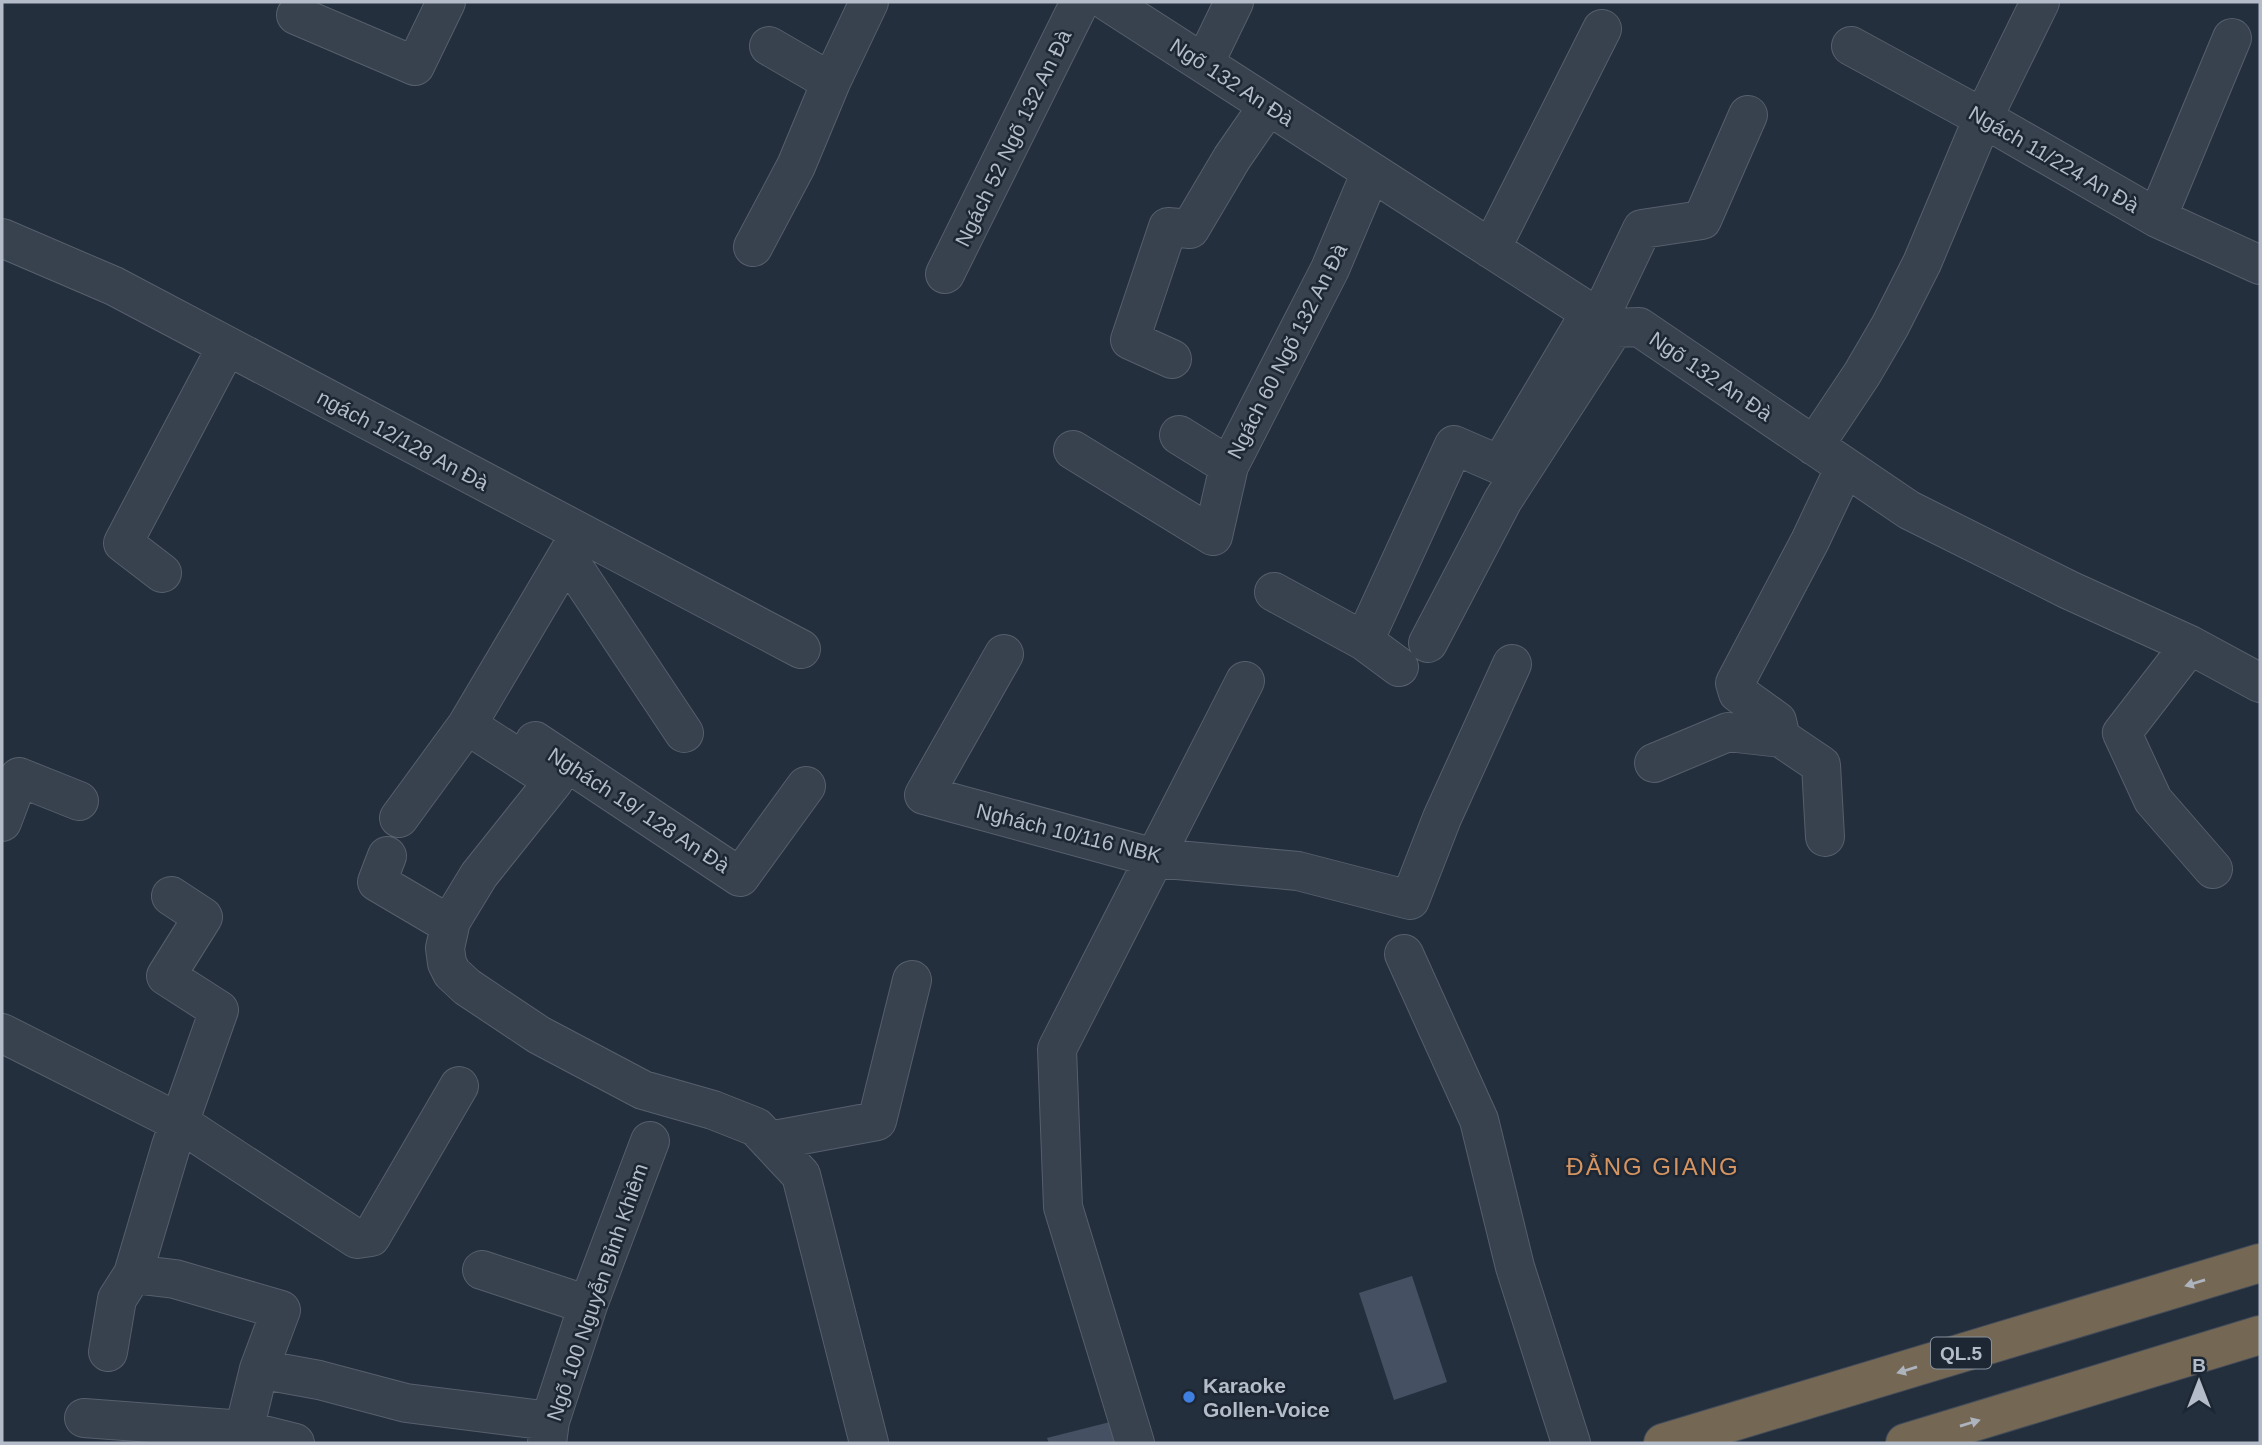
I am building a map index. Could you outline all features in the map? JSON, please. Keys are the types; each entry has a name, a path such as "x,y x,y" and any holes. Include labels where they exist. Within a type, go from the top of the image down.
{"highway":[{"name":"QL.5","path":"1662,1443 2260,1264"},
{"path":"1905,1443 2260,1335"}],"lane":[{"path":"296,15 415,66 446,2"},
{"path":"753,247 796,166 831,82 869,2"},
{"name":"Ngách 52 Ngõ 132 An Đà","path":"945,274 1080,2"},
{"name":"Ngõ 132 An Đà","path":"1108,2 1601,320 1639,327 1909,510 2069,590 2190,646 2260,683"},
{"path":"1204,64 1234,2"},
{"path":"1814,446 1890,326 1922,263 1983,118 2040,2"},
{"path":"1491,249 1602,29"},
{"path":"2157,218 2232,38"},
{"path":"769,46 831,82"},
{"name":"Ngách 11/224 An Đà","path":"1851,46 2157,218 2260,265"},
{"path":"1172,359 1129,340 1168,227 1190,229 1232,158 1268,106"},
{"path":"1274,592 1364,641 1413,655 1503,500 1601,320 1642,229 1702,220 1748,116"},
{"name":"Ngách 60 Ngõ 132 An Đà","path":"1073,450 1213,536 1229,466 1330,269 1371,172"},
{"name":"ngách 12/128 An Đà","path":"2,238 114,286 227,346 574,546 801,649"},
{"path":"1364,641 1454,445 1500,465 1601,320"},
{"path":"162,573 123,543 227,346"},
{"path":"1179,435 1229,466"},
{"path":"1781,738 1777,721 1738,693 1735,683 1810,541 1845,467"},
{"path":"399,818 473,715 574,546 684,733"},
{"path":"2190,646 2122,733 2153,800 2213,869"},
{"name":"Nghách 10/116 NBK","path":"1004,654 924,795 1155,858 1298,870 1410,900 1442,818 1512,664"},
{"path":"1135,1443 1063,1207 1057,1049 1245,681"},
{"path":"473,715 554,781 479,875 450,925 445,948 447,963 452,973 467,987 539,1035 643,1090 713,1110 755,1127 801,1175 869,1443"},
{"name":"Nghách 19/ 128 An Đà","path":"473,715 740,877 806,786"},
{"path":"1654,763 1728,732 1781,738 1821,765 1825,837"},
{"path":"2,822 19,777 79,801"},
{"path":"387,856 377,882 450,925"},
{"path":"108,1352 117,1299 133,1275 180,1123 219,1010 166,976 203,917 171,896"},
{"path":"1404,954 1479,1120 1515,1267 1571,1443"},
{"path":"769,1141 877,1121 912,980"},
{"path":"2,1033 180,1123 357,1239 371,1237 459,1086"},
{"name":"Ngõ 100 Nguyễn Bỉnh Khiêm","path":"548,1432 588,1305 650,1141"},
{"path":"482,1270 588,1305"},
{"path":"133,1275 175,1279 281,1310 258,1369 244,1430"},
{"path":"258,1369 319,1380 406,1403 548,1432"},
{"path":"84,1418 244,1430 295,1443"}],"building":[{"path":"1412,1276 1447,1382 1394,1400 1359,1293"},
{"path":"1110,1422 1115,1443 1049,1443 1047,1438"}],"place":[{"name":"Karaoke Gollen-Voice","path":"1189,1397"}],"district":[{"name":"ĐẰNG GIANG","path":"1653,1166"}]}
